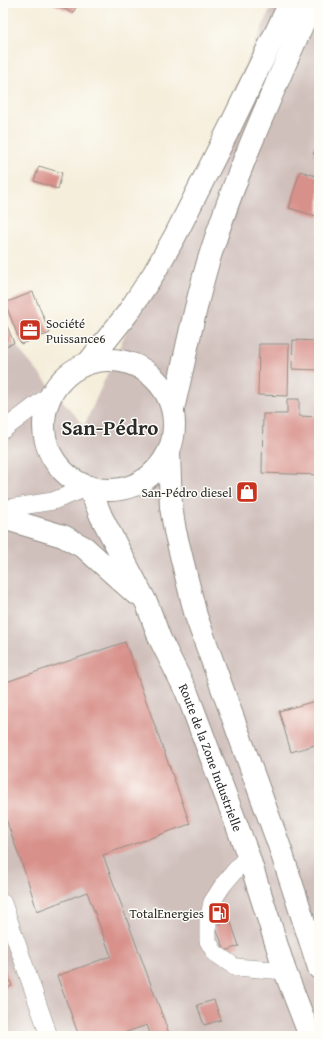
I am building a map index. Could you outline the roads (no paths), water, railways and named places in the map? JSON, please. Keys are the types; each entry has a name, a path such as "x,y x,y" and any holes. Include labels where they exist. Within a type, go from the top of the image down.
{"main road":[{"path":"88,363 127,314 154,273 175,236 290,3"},
{"path":"172,409 186,352 195,306 214,243 254,135 312,3"},
{"path":"169,452 156,472 136,485 113,490 101,490 89,487 66,475 51,454 46,442 44,430 44,417 47,404 59,383 77,368 88,363 112,360 135,365 155,378 163,388 168,398 172,409 174,431 169,452 171,507 175,531 196,616 280,848 319,968"},
{"name":"Route de la Zone Industrielle","path":"89,487 101,516 147,604 160,639 187,693 248,855 285,971 312,1030"},
{"path":"3,518 63,536 85,548 147,604"}],"street":[{"path":"3,430 52,393"},
{"path":"3,509 54,501 89,487"},
{"path":"248,855 223,885 212,902 208,921 208,941 215,953 235,967 285,971"},
{"path":"3,903 49,1036"}],"place":[{"name":"Société Puissance6","path":"30,330"},
{"name":"San-Pédro diesel","path":"247,492"},
{"name":"TotalEnergies","path":"219,913"}],"district":[{"name":"San-Pédro","path":"110,428"}]}
